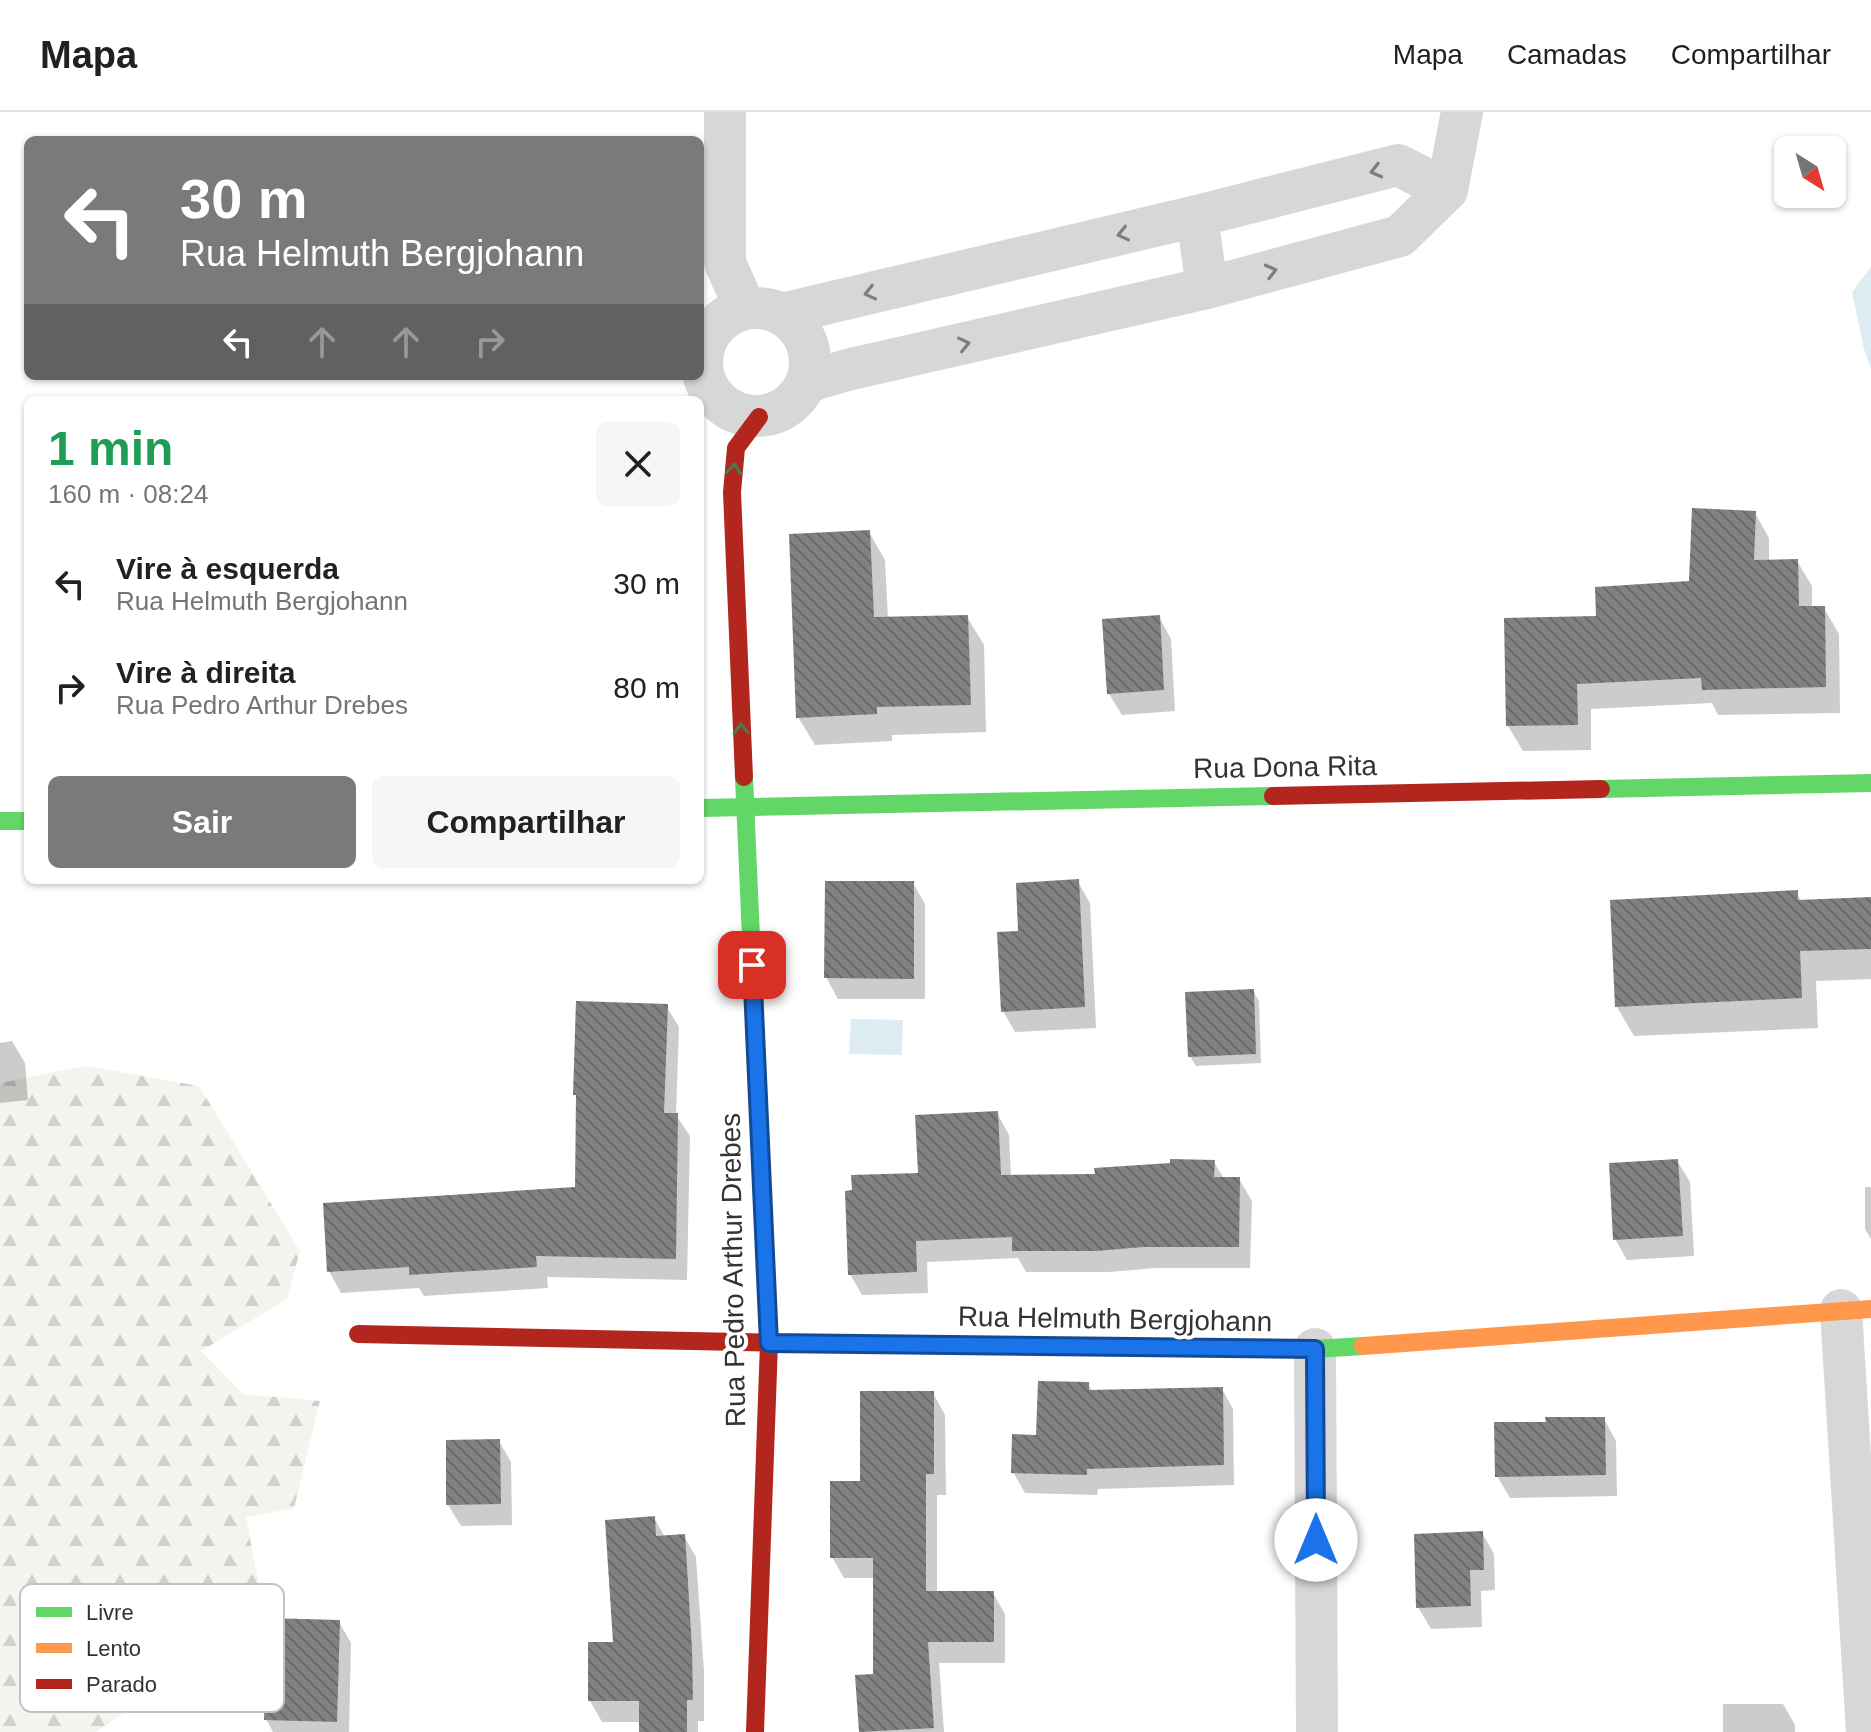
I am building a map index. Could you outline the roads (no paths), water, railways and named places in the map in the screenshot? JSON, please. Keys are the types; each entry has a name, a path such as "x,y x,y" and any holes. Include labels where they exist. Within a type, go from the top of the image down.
{"street":[{"path":"698,388 709,391 720,403 738,413 759,417 778,412 795,400 807,382 811,362 807,342 797,325 764,311 725,263 725,112"},
{"path":"807,382 847,370 1207,288 1400,236 1447,190 1462,112"},
{"path":"704,348 713,328 727,315 764,311 1197,216 1398,165 1447,190"},
{"path":"1197,216 1207,288"},
{"name":"Rua Pedro Arthur Drebes","path":"755,1732 769,1343 732,492 736,448 759,417"},
{"name":"Rua Dona Rita","path":"704,808 1871,783"},
{"path":"0,821 24,821"},
{"path":"1856,1310 1867,1732"},
{"name":"Rua Helmuth Bergjohann","path":"358,1334 769,1343 1315,1349 1856,1310"},
{"path":"1315,1349 1317,1732"}]}
